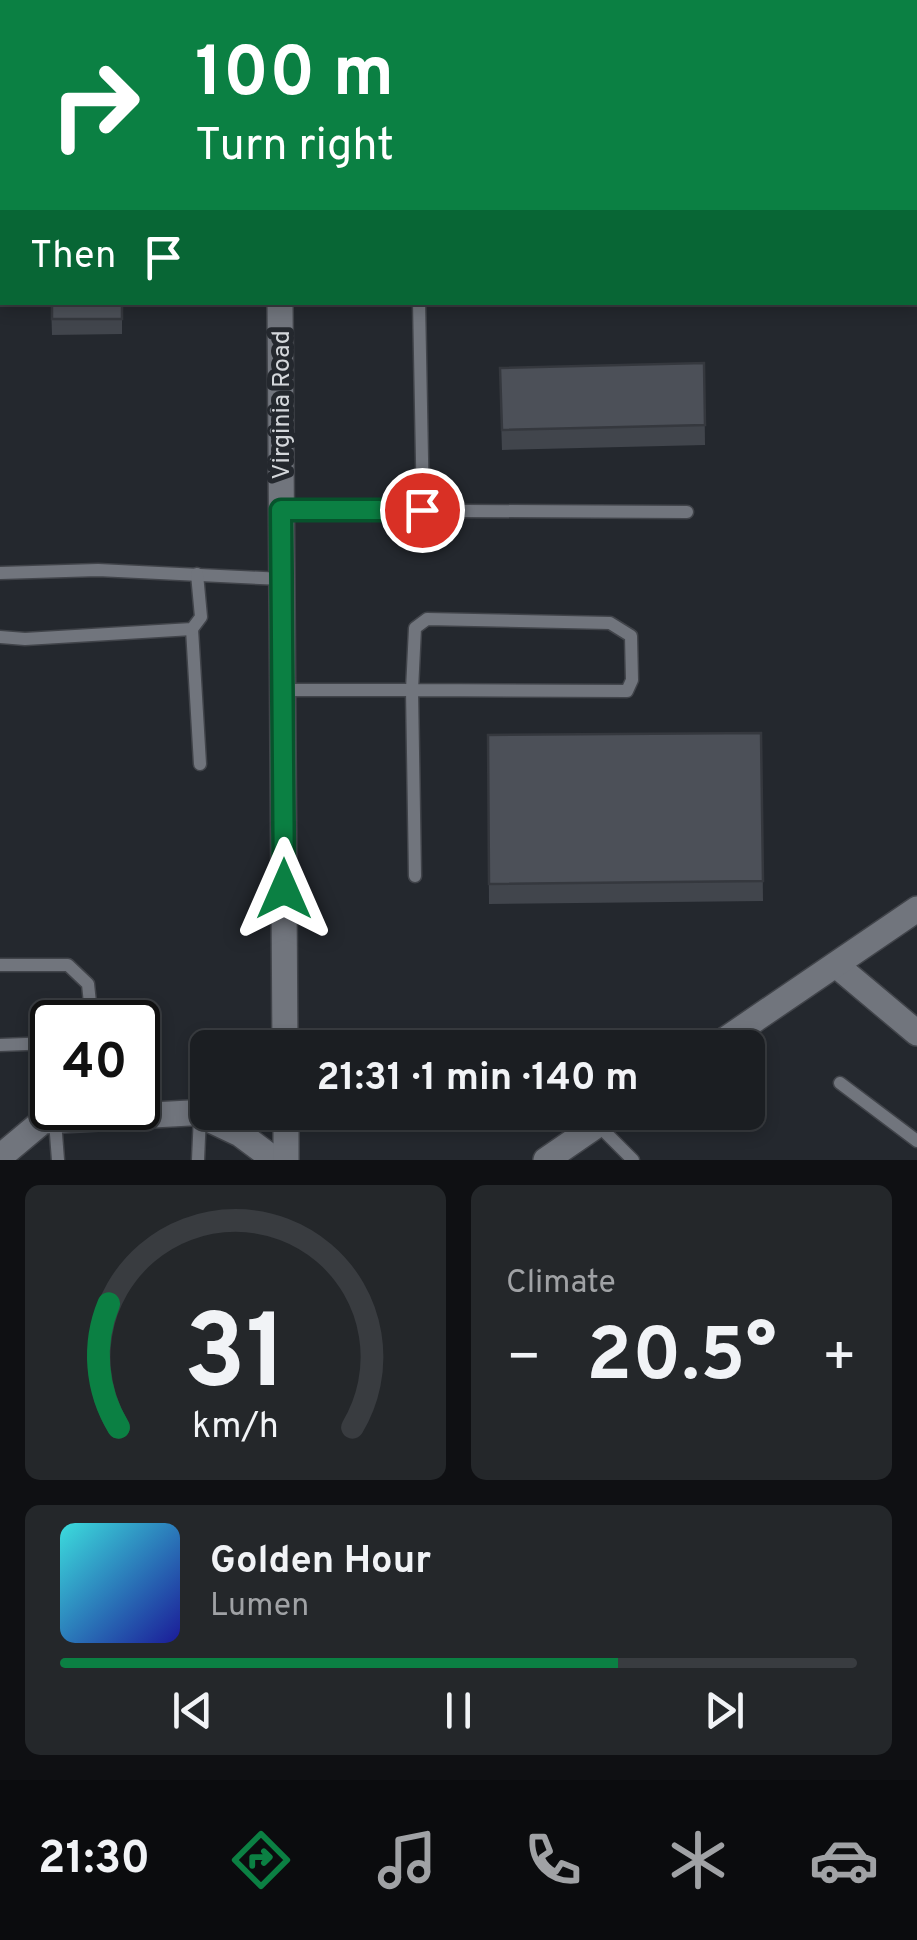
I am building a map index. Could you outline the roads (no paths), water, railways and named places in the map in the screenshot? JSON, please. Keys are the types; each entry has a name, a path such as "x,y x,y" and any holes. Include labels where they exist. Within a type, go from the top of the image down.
{"street":[{"name":"Virginia Road","path":"280,305 285,1030"},
{"path":"740,1030 917,908"},
{"path":"836,965 917,1033"},
{"path":"160,1113 190,1113"},
{"path":"0,1157 33,1130"},
{"path":"233,1130 275,1160"},
{"path":"286,1130 286,1160"},
{"path":"546,1160 591,1130"}],"lane":[{"path":"420,305 422,510"},
{"path":"281,510 686,512"},
{"path":"0,573 98,570 282,579"},
{"path":"197,574 201,617 192,629 200,764"},
{"path":"283,690 412,690 628,691 632,680 631,636 610,622 427,618 415,628 412,690 415,876"},
{"path":"0,637 25,639 192,629"},
{"path":"0,965 68,965 88,984 90,1000"},
{"path":"0,1045 30,1044"},
{"path":"840,1083 917,1142"},
{"path":"56,1130 58,1160"},
{"path":"198,1160 202,1130"},
{"path":"614,1130 633,1160"}]}
